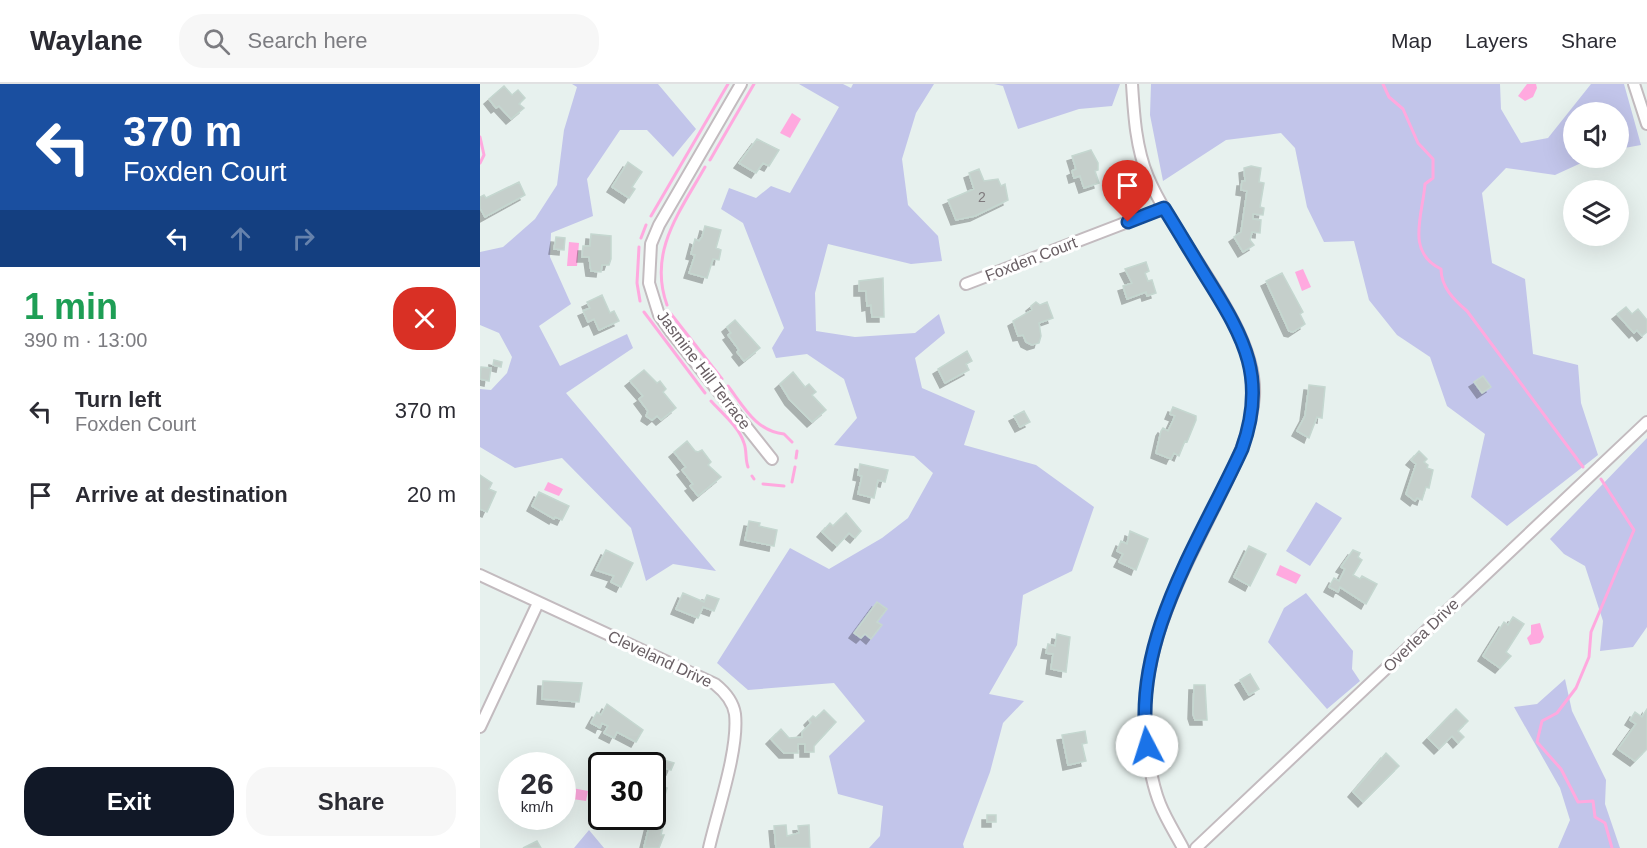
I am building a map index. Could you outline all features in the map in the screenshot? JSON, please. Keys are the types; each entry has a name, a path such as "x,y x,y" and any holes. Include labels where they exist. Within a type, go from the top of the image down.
{"street":[{"name":"Jasmine Hill Terrace","path":"741,84 659,225 649,257 649,283 659,315 772,459"},
{"path":"1132,84 1135,131 1148,177 1164,208 1236,324 1248,351 1254,392 1249,426 1242,449 1171,597 1156,635 1147,672 1144,729 1150,771 1160,803 1183,848"},
{"path":"1634,84 1647,124"},
{"name":"Foxden Court","path":"966,284 1164,208"},
{"name":"Overlea Drive","path":"1196,848 1647,422"},
{"name":"Cleveland Drive","path":"480,575 715,684 726,693 735,714 733,747 709,848"},
{"path":"480,727 538,603"}],"shaded area":[{"path":"572,84 658,84 696,129 673,157 647,130 620,130 587,179 593,216 551,233 550,257 571,304 539,326 560,366 627,334 633,348 566,393 716,571 673,564 646,581 631,528 562,458 515,468 480,447 480,389 491,390 507,373 512,357 499,333 480,325 480,252 503,247 535,219 557,185 564,130 577,87"},
{"path":"799,84 843,84 851,88 853,84 934,84 916,113 902,159 908,205 938,236 942,261 911,264 828,244 815,293 816,331 855,337 915,333 939,314 945,333 915,358 922,388 975,411 964,445 1036,465 1094,507 1072,571 1023,595 1017,645 989,694 1024,701 1003,723 990,772 963,844 964,848 869,848 880,836 883,806 838,794 829,756 865,721 834,683 748,690 717,663 790,548 829,569 882,538 908,518 933,473 914,456 834,445 857,418 844,379 807,354 776,358 772,348 784,328 743,223 721,209 729,188 756,198 771,186 790,193 839,107"},
{"path":"994,84 1120,84 1112,106 1079,109 1018,129 1003,86"},
{"path":"1151,84 1500,84 1501,109 1521,143 1548,138 1563,119 1563,168 1570,168 1555,175 1506,168 1482,193 1492,263 1525,279 1533,354 1578,365 1581,403 1598,455 1507,526 1471,497 1485,434 1447,406 1430,357 1397,335 1369,300 1354,241 1324,242 1307,207 1295,148 1281,133 1226,140 1163,181 1150,115"},
{"path":"1527,84 1536,84 1537,88 1533,97 1525,101 1518,96"},
{"path":"1591,84 1624,84 1641,145 1629,147 1629,102 1577,102"},
{"path":"792,113 801,119 790,138 780,133"},
{"path":"569,242 579,243 577,266 567,266"},
{"path":"1303,269 1311,287 1302,291 1295,272"},
{"path":"1647,438 1647,627 1633,647 1600,651 1603,621 1585,566 1564,554 1550,539"},
{"path":"548,482 563,489 559,496 544,490"},
{"path":"1316,502 1342,518 1310,566 1286,551"},
{"path":"1280,565 1301,575 1296,584 1276,575"},
{"path":"1306,593 1353,651 1352,669 1360,681 1327,709 1268,642 1284,608"},
{"path":"1540,623 1544,637 1540,643 1530,645 1527,638 1531,634 1531,625"},
{"path":"1565,679 1572,711 1606,780 1605,804 1620,848 1558,848 1570,820 1560,788 1514,707 1537,704"},
{"path":"576,789 588,791 586,801 576,800"},
{"path":"589,830 604,848 574,848"}],"building":[{"path":"504,86 512,95 518,90 525,98 519,104 524,108 511,119 499,106 496,108 489,99"},
{"path":"757,139 779,150 769,166 763,163 756,173 739,163"},
{"path":"1091,150 1098,163 1098,170 1095,171 1099,183 1084,188 1080,176 1074,178 1072,171 1076,169 1072,156"},
{"path":"628,162 642,172 632,187 635,189 629,198 612,187"},
{"path":"1251,166 1261,168 1259,182 1264,183 1260,207 1264,208 1263,215 1253,214 1253,219 1261,220 1260,233 1252,232 1250,240 1254,245 1243,252 1234,237 1241,232 1247,191 1241,190 1242,181 1245,181 1244,168"},
{"path":"979,169 984,181 998,179 1001,186 1005,184 1008,200 975,216 956,220 948,200 974,189 969,173"},
{"path":"519,182 525,195 485,217 480,208 480,197 484,195 486,198"},
{"path":"705,226 721,230 716,248 721,250 719,260 713,259 707,278 689,273 695,255 691,254 695,239 699,241"},
{"path":"591,234 611,236 611,259 609,265 602,265 601,272 591,271 589,257 582,257 583,246 590,246"},
{"path":"556,237 565,238 564,250 554,249"},
{"path":"1146,262 1149,271 1145,273 1148,281 1152,280 1156,293 1147,296 1146,292 1127,299 1123,286 1132,283 1125,269"},
{"path":"1282,273 1303,312 1300,314 1305,324 1293,332 1289,331 1266,281"},
{"path":"883,278 884,317 872,317 871,305 867,306 866,291 859,291 859,281"},
{"path":"602,295 610,313 614,311 619,321 599,330 594,319 588,322 583,311 590,308 587,302"},
{"path":"1036,302 1040,305 1047,302 1053,318 1039,323 1041,336 1039,343 1032,345 1026,342 1023,335 1018,336 1013,321 1032,310 1031,306"},
{"path":"1626,307 1632,314 1638,309 1647,320 1647,332 1642,336 1637,330 1634,333 1617,314"},
{"path":"735,320 760,348 744,361 728,335 731,333 727,327"},
{"path":"967,351 972,361 966,364 969,370 945,383 938,369"},
{"path":"494,360 502,362 501,367 493,365"},
{"path":"481,367 491,368 489,381 480,379"},
{"path":"644,370 657,383 660,381 666,389 663,392 676,408 661,420 657,416 652,420 646,416 648,411 639,399 643,396 630,381"},
{"path":"793,372 805,387 809,384 816,392 812,395 826,410 812,422 790,400 780,384"},
{"path":"1483,376 1491,387 1482,393 1474,382"},
{"path":"1309,385 1325,387 1322,418 1317,417 1309,438 1297,431 1305,416"},
{"path":"1173,407 1196,416 1196,420 1179,456 1174,453 1171,459 1156,453 1161,431 1163,428 1168,431 1175,416 1170,414"},
{"path":"1024,411 1030,422 1020,427 1014,416"},
{"path":"687,441 695,451 702,450 711,462 708,465 721,477 698,496 690,486 693,484 682,470 686,467 674,452"},
{"path":"1419,451 1427,459 1424,462 1428,465 1427,468 1433,470 1429,488 1426,487 1422,500 1417,498 1415,501 1406,494 1416,464 1411,460"},
{"path":"860,464 888,470 885,482 878,480 874,498 858,494 862,476 858,475"},
{"path":"480,475 492,483 489,489 496,492 487,512 480,509"},
{"path":"539,492 569,506 562,520 555,517 554,519 532,506"},
{"path":"846,513 861,531 855,538 849,533 837,546 822,532 830,523 833,526"},
{"path":"749,521 777,530 774,546 745,540"},
{"path":"1130,531 1148,539 1136,570 1119,562 1123,554 1117,551 1121,541 1127,544"},
{"path":"1249,546 1266,554 1250,586 1234,577"},
{"path":"606,550 633,563 621,587 611,582 614,576 596,570"},
{"path":"1353,550 1360,553 1358,557 1362,560 1353,575 1360,579 1362,576 1377,584 1366,604 1340,587 1338,592 1329,587 1334,578 1339,581 1345,569 1341,567"},
{"path":"683,593 704,602 707,595 719,599 714,611 703,607 698,618 676,609"},
{"path":"877,602 887,609 877,622 882,625 871,639 865,634 861,638 854,633"},
{"path":"1513,617 1524,624 1506,652 1511,656 1500,668 1483,656 1504,622 1508,625"},
{"path":"1057,634 1070,637 1066,672 1051,669 1053,654 1046,653 1048,644 1055,646"},
{"path":"1250,674 1259,689 1249,695 1240,680"},
{"path":"543,681 582,683 579,702 542,699"},
{"path":"1194,685 1205,685 1207,720 1195,720 1193,714"},
{"path":"607,704 643,730 636,742 617,732 614,738 604,733 608,726 602,723 600,728 591,723 597,712 601,715"},
{"path":"1456,709 1468,721 1458,731 1464,737 1458,743 1452,736 1439,749 1428,738"},
{"path":"1647,709 1647,749 1635,761 1618,749 1636,724 1630,720 1635,712 1642,717"},
{"path":"824,710 836,722 814,746 814,752 805,752 805,744 798,744 798,753 784,753 771,739 781,729 789,738 802,737 802,732 811,723 809,720 813,716 816,718"},
{"path":"1085,731 1087,743 1082,744 1086,761 1068,765 1062,735"},
{"path":"1386,753 1399,766 1363,802 1353,792"},
{"path":"666,761 674,763 671,770 666,768"},
{"path":"987,815 996,815 996,822 987,822"},
{"path":"786,825 787,836 799,833 798,826 809,825 810,848 776,848 774,826"},
{"path":"648,830 662,830 661,835 664,835 659,848 644,847"},
{"path":"537,841 541,848 523,848"}],"waterway":[{"path":"651,216 728,84"},
{"path":"710,160 754,84"},
{"path":"1383,84 1389,97 1403,109 1418,143 1433,159 1433,178 1425,184 1420,220 1420,243 1423,253 1430,262 1441,269 1443,282 1449,293 1467,311 1583,467"},
{"path":"480,137 484,155 480,163"},
{"path":"667,305 662,286 661,268 664,250 669,233 705,167"},
{"path":"641,238 646,225"},
{"path":"639,247 637,283 640,301"},
{"path":"644,312 705,393"},
{"path":"671,314 722,379"},
{"path":"728,386 745,410 758,423 774,432 784,434 792,442"},
{"path":"711,401 730,420 742,437 748,467"},
{"path":"796,458 797,451"},
{"path":"792,482 795,467"},
{"path":"1601,479 1634,530 1591,632 1589,657 1576,688 1557,713 1542,721 1537,742 1561,769 1578,802 1593,801 1595,817 1605,823 1612,848"},
{"path":"763,484 784,486"}],"route":[{"path":"1128,222 1164,208 1236,324 1248,351 1254,392 1249,426 1242,449 1189,558 1156,635 1147,672 1144,729 1147,746"}]}
